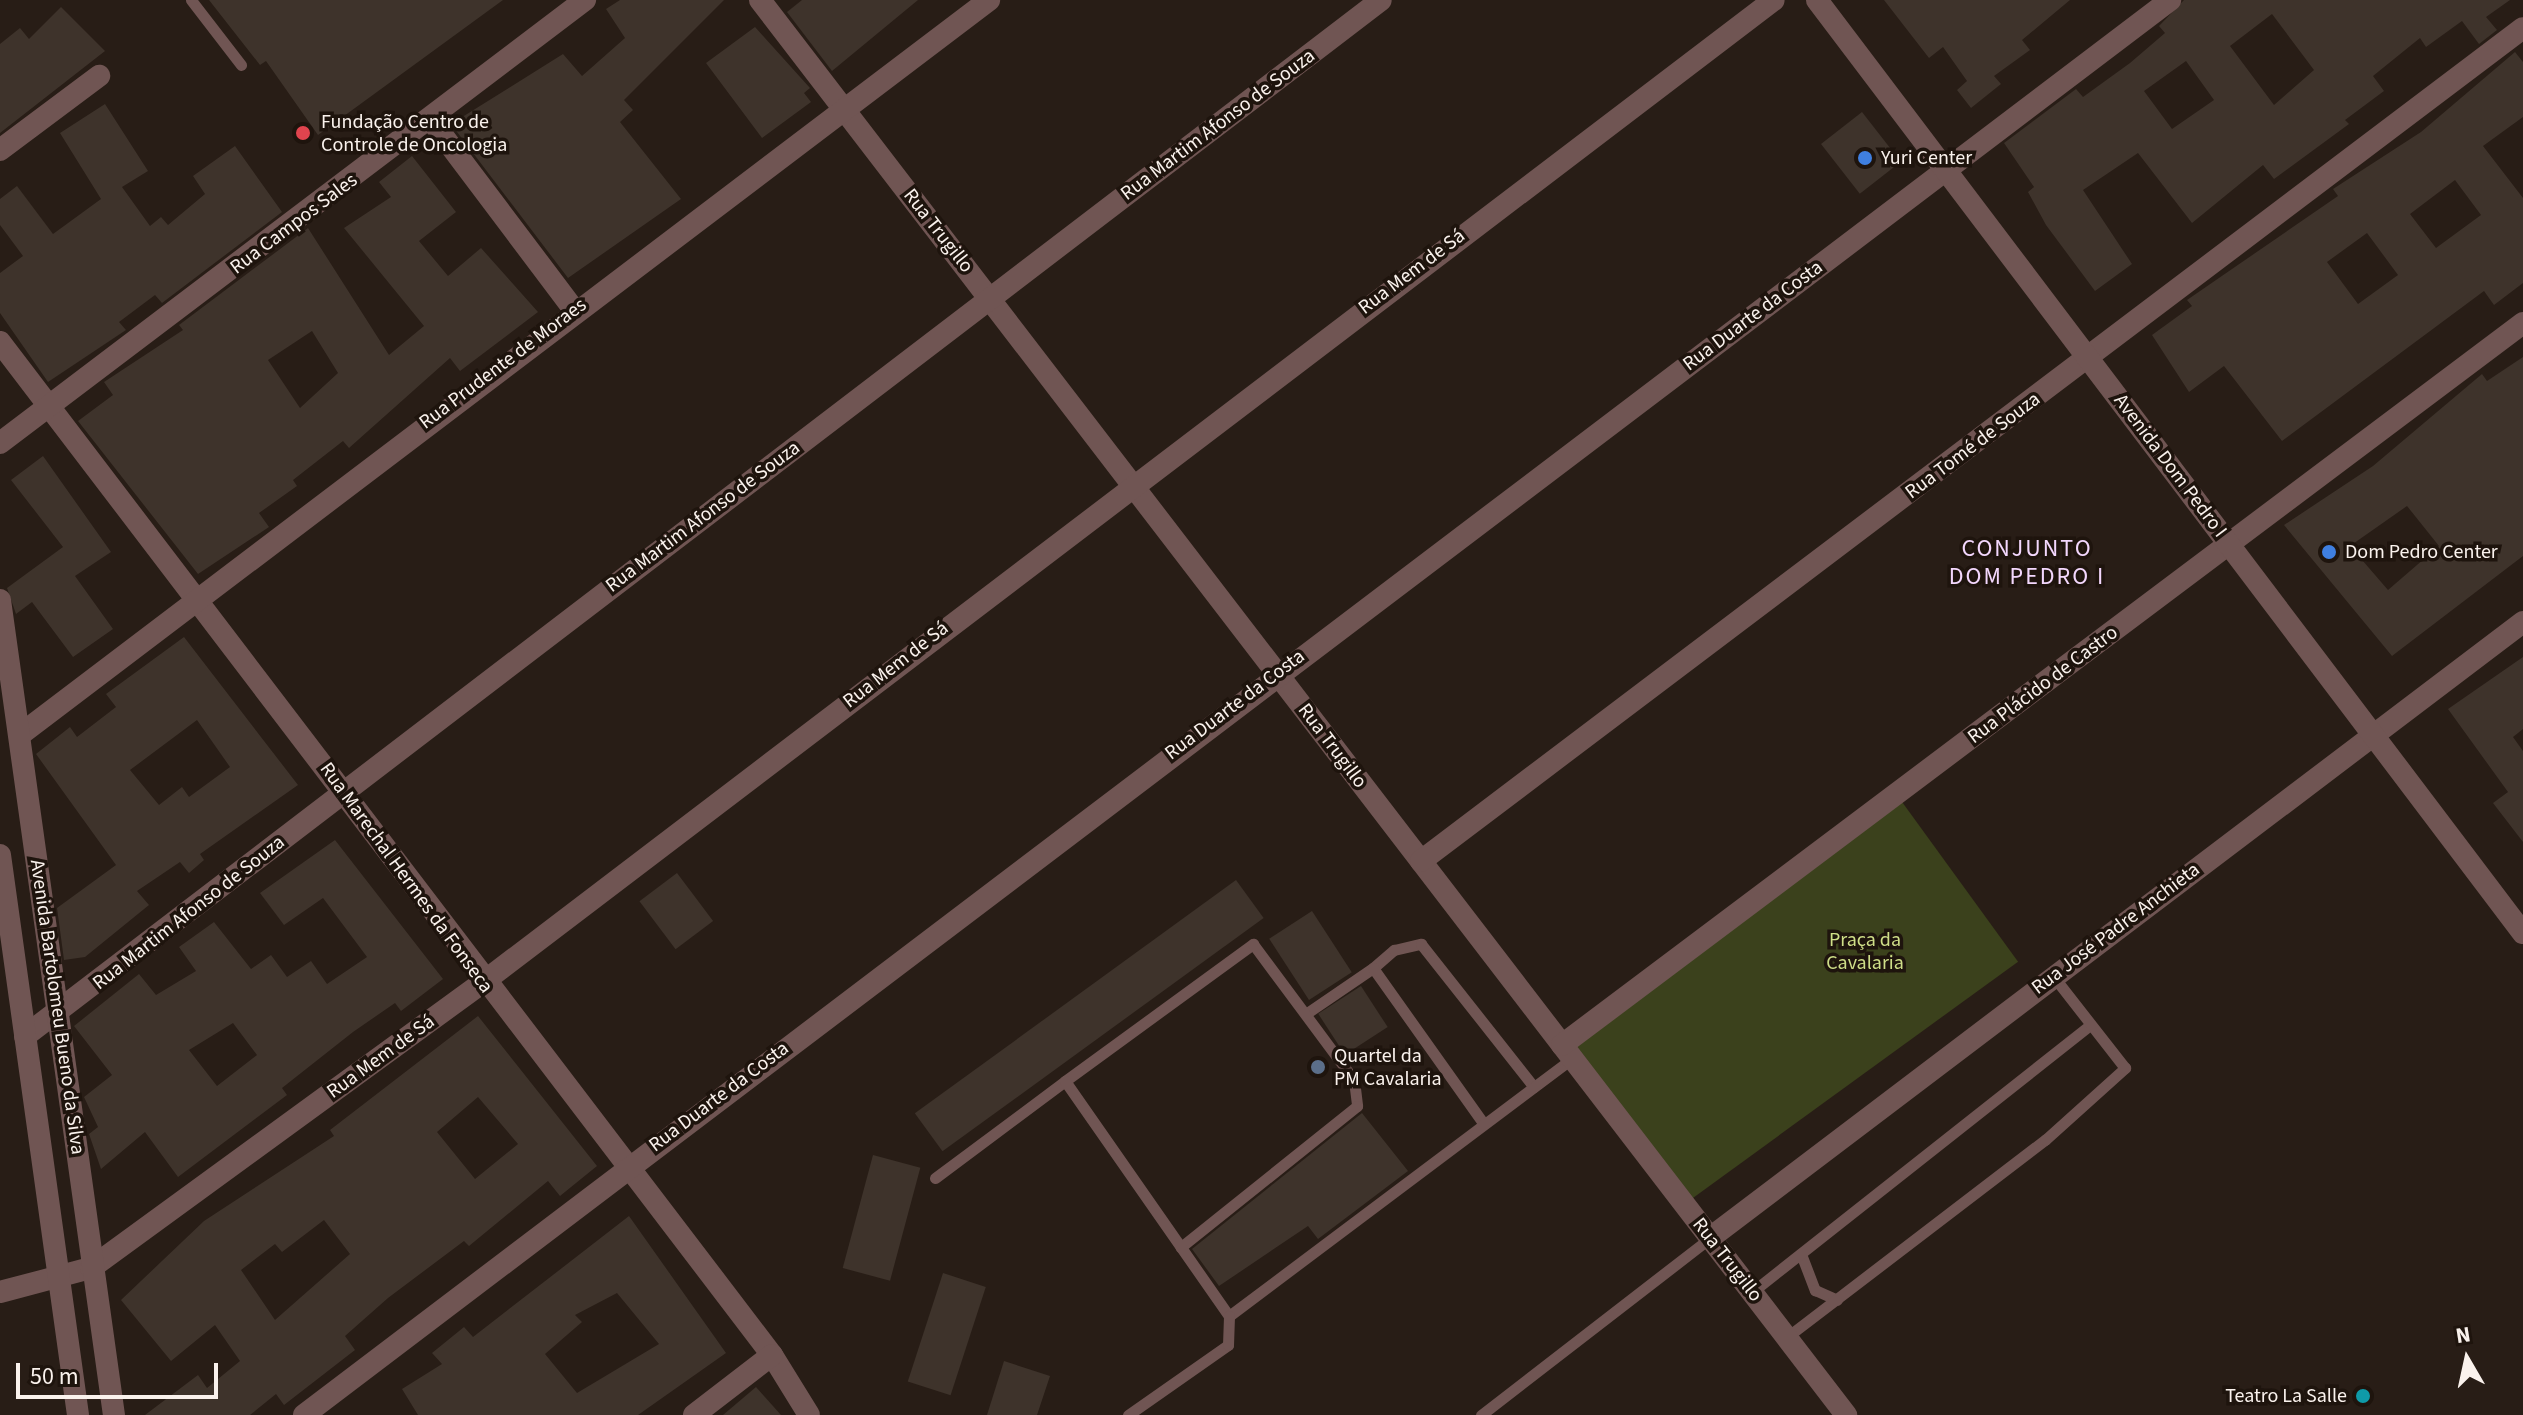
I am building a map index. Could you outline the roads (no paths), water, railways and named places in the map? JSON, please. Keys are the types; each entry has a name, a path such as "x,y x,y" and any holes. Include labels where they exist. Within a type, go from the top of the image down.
{"street":[{"name":"Rua Campos Sales","path":"0,443 50,411 585,0"},
{"name":"Rua Trugillo","path":"760,0 1846,1415"},
{"name":"Rua Prudente de Moraes","path":"21,734 197,595 989,0"},
{"name":"Rua Martim Afonso de Souza","path":"25,1036 59,1015 342,792 1381,0"},
{"name":"Rua Mem de Sá","path":"0,1292 59,1282 91,1268 482,983 1131,484 1774,0"},
{"name":"Avenida Dom Pedro I","path":"1817,0 2521,925"},
{"name":"Rua Duarte da Costa","path":"304,1415 1277,673 2170,0"},
{"name":"Rua Tomé de Souza","path":"1421,861 2089,360 2523,28"},
{"path":"0,150 99,76"},
{"path":"431,120 574,310"},
{"name":"Rua Plácido de Castro","path":"1567,1052 2523,323"},
{"name":"Rua Marechal Hermes da Fonseca","path":"0,342 50,411 197,595 482,983 772,1355 809,1415"},
{"name":"Avenida Bartolomeu Bueno da Silva","path":"0,600 21,734 91,1268 114,1415"},
{"name":"Rua José Padre Anchieta","path":"1710,1238 2523,622"},
{"name":"Avenida Bartolomeu Bueno da Silva","path":"0,855 78,1415"},
{"path":"694,1415 772,1355"}],"lane":[{"path":"191,0 241,65"},
{"path":"1307,1013 1408,943 1421,944 1534,1087"},
{"path":"935,1178 1243,946 1260,950 1354,1080 1357,1106 1181,1247"},
{"path":"1373,968 1484,1124"},
{"path":"1787,1337 2125,1068 2088,1027 2054,977"},
{"path":"1752,1292 2088,1027"},
{"path":"1229,1316 1534,1087 1567,1052"},
{"path":"1065,1081 1229,1316 1228,1345 1128,1415"},
{"path":"1481,1415 1710,1238"},
{"path":"1801,1254 1815,1290 1837,1300"}],"place":[{"name":"Fundação Centro de Controle de Oncologia","path":"303,133"},
{"name":"Yuri Center","path":"1865,158"},
{"name":"Dom Pedro Center","path":"2329,552"},
{"name":"Quartel da PM Cavalaria","path":"1318,1067"},
{"name":"Teatro La Salle","path":"2363,1396"}],"district":[{"name":"CONJUNTO DOM PEDRO I","path":"2027,563"}],"park label":[{"name":"Praça da Cavalaria","path":"1865,952"}]}
